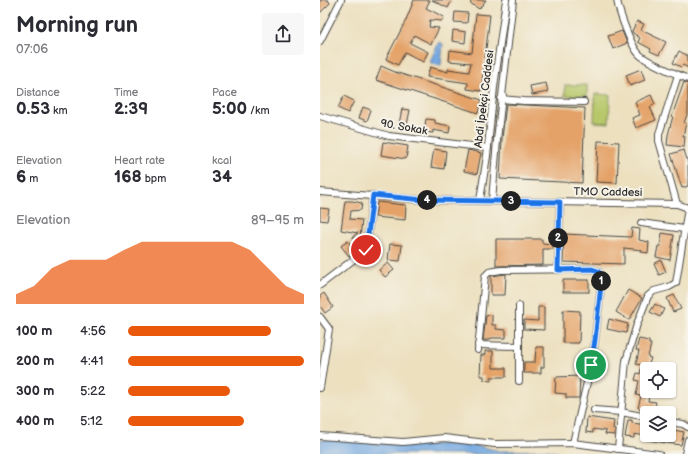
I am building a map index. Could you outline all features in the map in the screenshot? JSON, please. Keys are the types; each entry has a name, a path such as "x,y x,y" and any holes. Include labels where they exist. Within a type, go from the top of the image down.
{"street":[{"name":"Abdi İpekçi Caddesi","path":"480,200 488,148 494,87 506,0"},
{"name":"Abdi İpekçi Caddesi","path":"492,201 501,99 513,0"},
{"path":"618,0 632,43 640,55 688,79"},
{"path":"320,41 338,1"},
{"path":"677,204 659,141 659,134 678,75"},
{"path":"501,99 506,92"},
{"path":"501,99 584,102"},
{"name":"90. Sokak","path":"320,116 389,136 488,148"},
{"name":"TMO Caddesi","path":"320,192 424,200 677,204 688,208"},
{"path":"320,285 366,250 373,195"},
{"path":"558,270 560,202"},
{"path":"618,449 626,361 637,324 648,296 654,291 669,287 676,283 688,208"},
{"path":"641,223 684,229"},
{"path":"519,346 478,348 485,276 489,272 501,270 592,269 598,271 602,276 595,340 591,365 573,443"},
{"path":"519,306 519,381"},
{"path":"320,317 328,329 320,388"},
{"path":"594,410 621,412 640,416"},
{"path":"676,424 688,427"},
{"path":"320,434 403,442 444,438 496,444 573,443 659,454"},
{"path":"685,454 688,440"}],"green space":[{"path":"565,85 587,85 587,96 565,96"},
{"path":"595,94 610,95 609,123 594,122"}],"water":[{"path":"439,42 443,44 440,66 431,63 430,61"},
{"path":"330,439 415,445 465,443 500,451 548,450 561,454 320,454 320,440"}],"building":[{"path":"320,0 328,0 330,3 320,13"},
{"path":"414,0 430,0 426,8 444,17 442,21 430,20 429,27 439,28 431,44 414,35 410,43 428,52 423,62 405,52 398,65 386,59 406,20"},
{"path":"432,0 452,0 448,8"},
{"path":"473,0 486,0 479,9 470,3"},
{"path":"455,12 468,13 467,23 454,22"},
{"path":"476,14 490,15 481,91 467,89 468,83 427,77 430,67 448,72 448,69 469,72 471,63 449,61 450,50 472,53"},
{"path":"637,21 644,24 641,30 666,42 659,55 650,51 651,49 638,42 640,38 632,31"},
{"path":"453,30 466,32 465,43 452,41"},
{"path":"622,31 627,43 613,49 608,36"},
{"path":"679,51 688,56 688,68 683,65 681,67 673,63"},
{"path":"381,66 395,72 482,100 478,113 376,80"},
{"path":"641,69 645,80 630,86 626,75"},
{"path":"684,82 688,84 688,112 684,123 686,123 683,136 685,136 684,147 667,145 672,116"},
{"path":"546,83 548,92 532,95 530,86"},
{"path":"651,95 655,104 650,107 656,120 636,128 632,118 640,115 635,102"},
{"path":"344,96 354,101 348,113 338,108"},
{"path":"506,104 585,108 582,183 500,179"},
{"path":"363,107 371,110 367,121 359,118"},
{"path":"402,109 410,110 407,125 399,124"},
{"path":"426,119 435,120 435,123 450,126 449,133 433,130 433,133 424,132"},
{"path":"598,141 619,142 617,183 596,182"},
{"path":"383,142 408,146 406,159 381,155"},
{"path":"434,149 446,151 444,169 431,167"},
{"path":"468,150 481,153 477,174 464,171"},
{"path":"684,150 688,163 688,186 682,188 671,154"},
{"path":"345,201 362,203 361,210 351,211 350,219 362,220 360,238 352,237 358,233 341,230"},
{"path":"377,202 406,205 405,220 375,217"},
{"path":"320,208 329,209 327,221 320,220"},
{"path":"632,228 640,229 639,240 649,242 648,253 641,252 642,250 624,248 624,264 563,262 564,234 631,237"},
{"path":"662,233 674,235 670,260 656,257 658,246 660,247"},
{"path":"496,239 542,239 542,243 553,244 553,249 543,249 543,265 496,266"},
{"path":"348,241 355,250 349,256 341,246"},
{"path":"390,244 402,245 400,261 388,260"},
{"path":"661,260 666,272 659,275 654,264"},
{"path":"388,263 394,270 385,277 379,270"},
{"path":"506,274 505,295 491,295 491,276"},
{"path":"563,280 589,280 589,292 563,292"},
{"path":"628,290 642,298 629,320 616,312"},
{"path":"324,293 333,307 325,313 320,306 320,296"},
{"path":"674,295 681,309 673,312 667,298"},
{"path":"655,304 664,309 660,317 650,312"},
{"path":"538,307 544,307 544,330 524,329 524,320 538,321"},
{"path":"563,310 580,311 579,343 563,343"},
{"path":"492,314 492,325 496,325 496,329 506,330 506,338 492,338 489,340 483,340 486,316"},
{"path":"609,319 628,324 626,333 607,329"},
{"path":"639,339 649,341 649,344 651,344 648,357 651,358 650,362 640,362 640,365 636,364 639,351 636,350"},
{"path":"536,347 544,347 544,367 541,367 541,373 524,373 524,362 535,362"},
{"path":"485,351 493,351 493,368 506,368 506,377 491,377 491,381 484,380 484,376 480,376 481,355 485,355"},
{"path":"637,373 640,374 640,396 636,395 639,381 635,380"},
{"path":"580,376 579,398 566,398 566,394 555,393 556,377"},
{"path":"640,398 649,398 648,401 656,402 655,406 640,406 640,408 638,408"},
{"path":"587,417 614,421 614,435 605,434 606,431 593,429 593,433 586,432"},
{"path":"628,420 632,420 632,423 640,424 640,435 634,434 634,438 625,437"},
{"path":"676,430 684,432 681,445 661,442 676,442"}],"route":[{"path":"366,250 373,195 424,200 560,202 558,270 592,269 598,271 602,276 591,365"}]}
